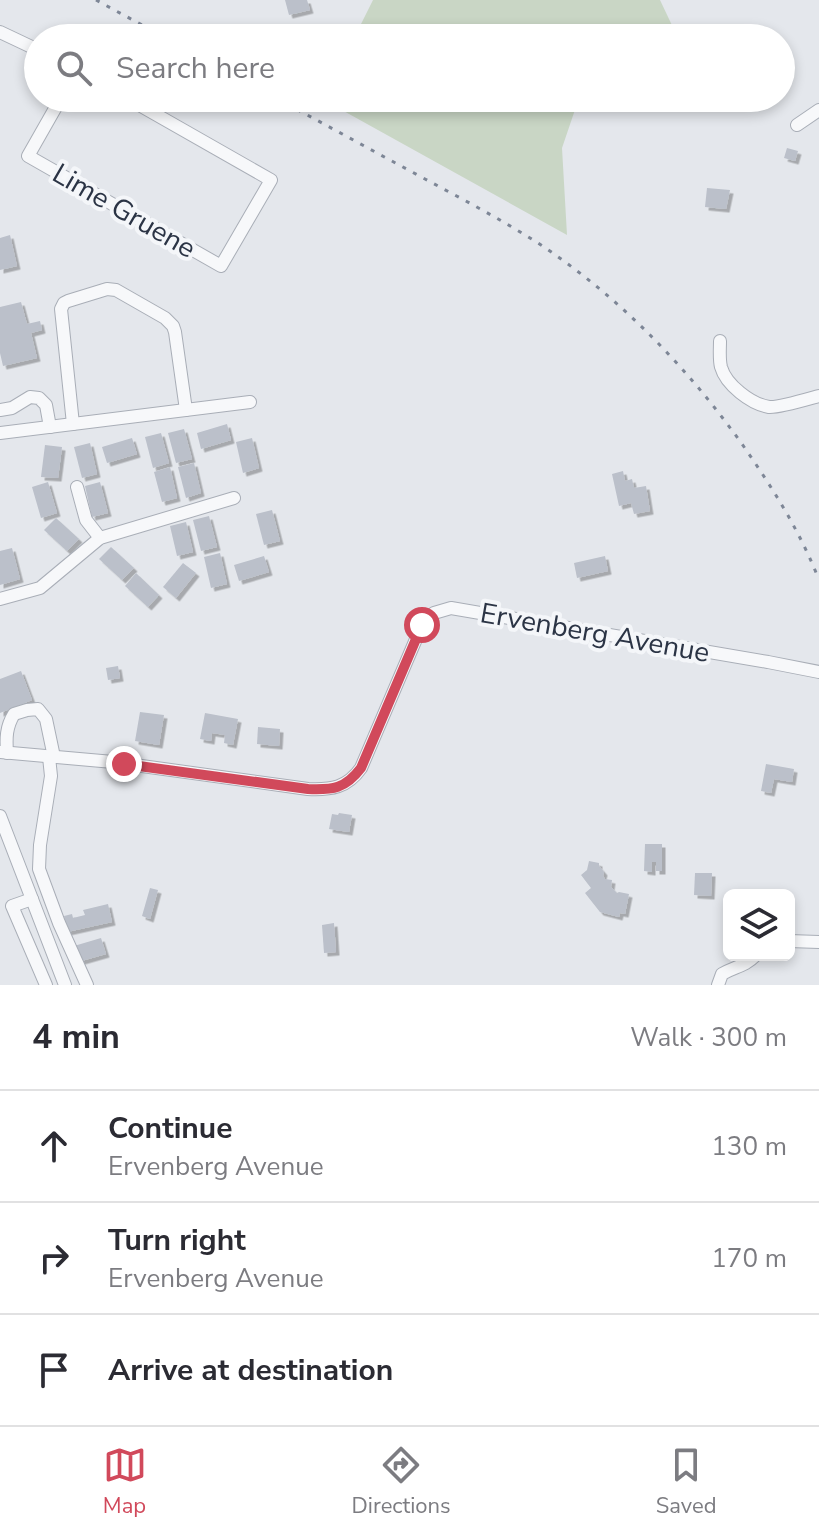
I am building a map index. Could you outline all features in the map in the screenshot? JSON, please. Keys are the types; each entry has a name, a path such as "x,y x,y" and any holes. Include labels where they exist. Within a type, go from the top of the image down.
{"street":[{"path":"0,32 24,43"},
{"path":"797,125 819,110"},
{"name":"Lime Gruene","path":"53,112 28,156 221,266 271,180 152,112"},
{"path":"73,424 61,309 68,301 107,289 121,292 160,313 173,326 186,410"},
{"path":"720,341 721,367 740,392 770,407 819,396"},
{"path":"0,410 12,408 30,397 39,398 46,405 50,427"},
{"path":"0,433 250,402"},
{"path":"77,487 86,520 100,538"},
{"path":"0,599 40,588 100,538 234,498"},
{"name":"Ervenberg Avenue","path":"4,752 113,762 308,789 334,789 354,778 361,768 422,625 434,613 451,608 819,672"},
{"path":"4,752 8,724 14,714 38,709 46,719 52,757 39,869 87,985"},
{"path":"0,816 65,985"},
{"path":"20,870 40,862"},
{"path":"32,899 6,909 46,985"},
{"path":"795,941 819,942"},
{"path":"718,985 722,974 750,961"}],"green space":[{"path":"373,0 660,0 671,24 361,24"},
{"path":"345,112 574,112 562,148 567,235"}],"building":[{"path":"285,0 307,0 310,10 289,15"},
{"path":"787,148 798,151 795,161 784,158"},
{"path":"707,188 730,190 726,209 705,207"},
{"path":"10,235 17,266 0,270 0,238"},
{"path":"21,302 27,324 40,321 42,330 31,333 37,358 3,366 0,307"},
{"path":"227,424 231,440 201,449 197,433"},
{"path":"184,429 192,459 176,463 168,433"},
{"path":"161,433 169,463 153,468 145,437"},
{"path":"132,438 137,454 107,463 102,447"},
{"path":"252,438 259,468 243,473 236,442"},
{"path":"90,443 97,474 82,478 74,447"},
{"path":"45,445 62,447 58,478 41,477"},
{"path":"194,463 201,493 186,498 178,467"},
{"path":"170,467 177,498 162,502 154,472"},
{"path":"623,471 625,481 632,479 634,488 646,486 650,511 634,514 631,503 619,506 612,474"},
{"path":"48,482 57,513 41,518 32,487"},
{"path":"100,482 108,513 92,517 85,486"},
{"path":"272,510 280,541 264,545 256,514"},
{"path":"209,516 217,547 201,551 193,520"},
{"path":"56,518 79,539 67,551 44,530"},
{"path":"186,522 193,552 177,556 170,526"},
{"path":"111,547 134,568 122,580 99,559"},
{"path":"12,548 20,579 0,585 0,551"},
{"path":"220,553 227,584 211,588 204,557"},
{"path":"264,556 269,572 239,581 234,565"},
{"path":"605,556 608,571 577,578 574,563"},
{"path":"183,563 196,573 176,598 163,587"},
{"path":"136,573 159,595 148,607 125,586"},
{"path":"118,666 120,678 108,680 106,668"},
{"path":"21,671 32,700 0,713 0,679"},
{"path":"140,712 164,715 159,745 135,741"},
{"path":"205,713 238,719 233,745 224,743 225,735 212,733 211,741 200,739"},
{"path":"258,727 280,729 279,746 257,744"},
{"path":"766,764 794,769 792,782 774,779 771,793 761,791"},
{"path":"332,814 352,815 349,832 329,829"},
{"path":"645,844 662,844 662,871 656,871 656,862 652,862 652,872 644,871"},
{"path":"589,861 599,863 603,876 612,880 611,887 617,893 629,894 625,914 620,913 619,917 600,912 585,893 591,888 581,875 587,870"},
{"path":"695,873 712,873 711,896 694,895"},
{"path":"150,888 158,890 150,919 142,916"},
{"path":"108,904 112,922 67,932 64,916 72,914 73,918 85,915 83,910"},
{"path":"334,923 336,952 324,953 322,925"},
{"path":"101,938 106,954 78,962 74,946"}],"railway":[{"path":"96,0 140,24"},
{"path":"302,112 527,236 598,287 625,311 698,387 742,444 785,510 819,580"}],"route":[{"path":"124,764 308,789 334,789 345,785 361,768 422,625"}]}
